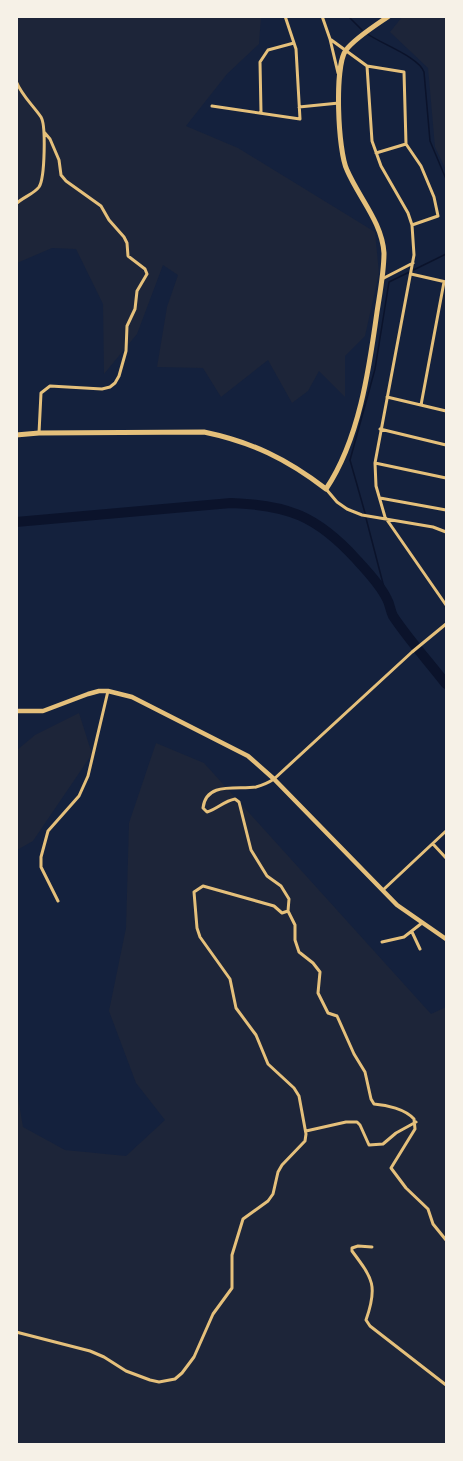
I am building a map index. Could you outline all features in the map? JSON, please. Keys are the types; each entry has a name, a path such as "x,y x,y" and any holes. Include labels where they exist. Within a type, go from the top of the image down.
{"main road":[{"path":"16,435 39,432 177,431 212,434 251,444 272,453 326,489 338,471 347,448 363,391 371,355 384,252 375,222 346,169 342,151 339,74 341,60 346,49 389,16"},
{"path":"16,711 43,711 88,694 108,691 132,697 248,756 274,779 382,892 447,939"}],"street":[{"path":"212,106 300,118 296,49 285,16"},
{"path":"322,16 339,74"},
{"path":"330,39 367,66 404,72 406,144 421,166 434,197 438,216 412,225"},
{"path":"261,113 260,62 268,50 294,43"},
{"path":"367,66 371,129 376,153 381,166 404,203 412,225 414,242 411,274 380,429 375,463 376,486 385,517 447,605"},
{"path":"16,81 23,95 42,119 44,132 42,183 37,190 16,204"},
{"path":"299,107 339,103"},
{"path":"39,432 41,393 45,389 50,387 102,389 116,383 126,351 127,326 135,309 137,291 147,274 145,268 128,256 124,237 109,220 101,206 66,181 50,139 44,132"},
{"path":"376,153 406,144"},
{"path":"382,279 412,263"},
{"path":"411,274 445,282 422,405"},
{"path":"387,397 447,411"},
{"path":"380,429 447,445"},
{"path":"375,463 447,478"},
{"path":"326,489 342,506 362,514 433,527 447,532"},
{"path":"380,498 447,510"},
{"path":"447,624 412,652 274,779 254,787 230,786 211,792 204,800 203,808 207,812 217,809 227,800 235,799 239,802 251,850 267,876 280,886 289,900 288,911 295,925 295,940 299,952 320,972 318,993 328,1013 337,1016 365,1072 371,1099 374,1104 383,1104 404,1111 416,1122 415,1129 391,1168 406,1188 428,1209 433,1224 447,1240"},
{"path":"58,901 41,867 41,857 48,831 79,796 88,776 108,691"},
{"path":"382,892 447,831"},
{"path":"433,844 447,858"},
{"path":"16,1332 90,1351 126,1371 159,1382 175,1379 194,1357 213,1314 232,1288 232,1255 239,1225 243,1219 268,1201 273,1194 282,1165 302,1146 306,1131 299,1096 294,1088 268,1064 256,1035 236,1008 226,971 200,937 194,892 203,886 274,906 282,913 288,911"},
{"path":"382,942 395,941 412,932 422,923"},
{"path":"412,932 420,949"},
{"path":"306,1131 346,1122 357,1122 369,1145 383,1144 396,1133 416,1122"},
{"path":"372,1247 352,1248 368,1272 373,1289 373,1301 366,1320 370,1326 447,1385"}],"shaded area":[{"path":"16,17 261,17 259,44 227,74 186,126 238,148 375,232 379,273 365,336 345,356 345,397 319,371 308,391 292,403 268,360 221,397 203,368 157,367 167,307 178,275 163,265 137,334 104,374 103,304 76,249 52,248 17,263"},
{"path":"402,17 446,17 446,170 435,147 428,68 390,32"},
{"path":"79,713 92,754 33,841 17,850 17,750 35,735"},
{"path":"156,743 204,763 431,1014 446,1007 446,1444 17,1444 16,1086 23,1127 65,1150 126,1156 165,1120 136,1083 109,1011 126,928 129,823"}],"waterway":[{"path":"348,16 362,30"},
{"path":"366,33 421,66 424,72 430,141 446,179"},
{"path":"365,513 350,460 375,369 389,282 446,254"},
{"path":"16,522 231,503 285,510 314,523 342,544 377,583 399,625 446,684"},
{"path":"366,518 387,599"}]}
